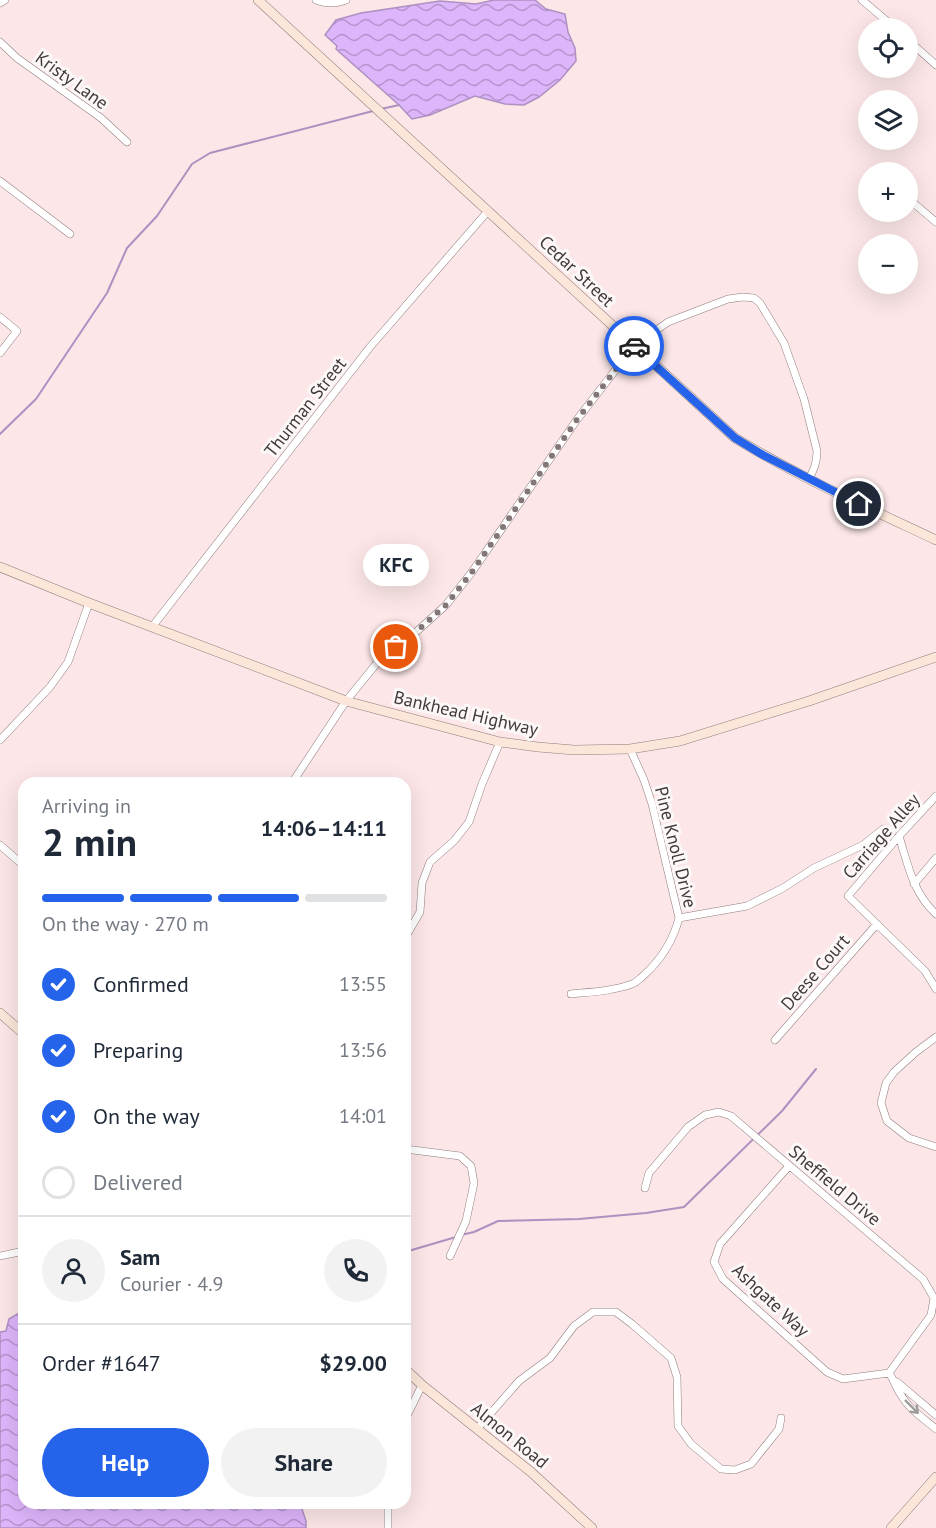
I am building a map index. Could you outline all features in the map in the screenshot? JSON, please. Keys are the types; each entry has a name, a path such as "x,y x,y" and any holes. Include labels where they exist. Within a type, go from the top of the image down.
{"street":[{"path":"0,3 5,0"},
{"name":"Cedar Street","path":"258,0 735,438 809,479 936,540"},
{"path":"316,0 338,3 346,0"},
{"path":"862,0 883,18"},
{"name":"Kristy Lane","path":"0,42 17,58 101,118 127,142"},
{"path":"918,49 936,65"},
{"path":"0,181 70,234"},
{"path":"918,207 936,222"},
{"name":"Thurman Street","path":"152,627 370,347 488,211"},
{"path":"295,777 346,701 377,663 446,605 472,572 576,421 634,346 668,322 728,299 754,298 760,303 784,343 804,399 817,451 816,467 809,479"},
{"path":"0,316 17,331 0,353"},
{"name":"Bankhead Highway","path":"0,567 346,701 500,742 538,747 574,750 630,749 680,741 809,702 936,657"},
{"path":"0,740 50,687 68,662 89,603"},
{"path":"411,928 420,912 422,883 430,862 454,841 469,822 482,783 500,742"},
{"name":"Pine Knoll Drive","path":"571,994 634,984 653,967 668,946 679,918 652,804 630,749"},
{"name":"Carriage Alley","path":"877,924 848,896 936,796"},
{"path":"679,918 747,906 783,888 814,868 864,845 883,829"},
{"path":"899,836 914,884 936,914"},
{"path":"0,845 18,861"},
{"path":"914,884 936,858"},
{"path":"877,924 925,971 936,989"},
{"name":"Deese Court","path":"775,1040 877,924"},
{"path":"1,1017 18,1030"},
{"path":"936,1037 894,1072 886,1083 881,1103 887,1121 909,1138 936,1147"},
{"name":"Sheffield Drive","path":"645,1188 649,1173 688,1126 705,1115 719,1113 731,1116 923,1279 934,1298 932,1315 890,1373"},
{"path":"411,1150 460,1156 471,1166 474,1183 466,1221 450,1256"},
{"name":"Ashgate Way","path":"789,1166 720,1244 714,1262 717,1270 723,1279 827,1372 843,1379 890,1373"},
{"path":"0,1256 18,1252"},
{"path":"477,1429 519,1381 550,1358 574,1326 593,1312 616,1312 671,1358 677,1377 678,1426 691,1444 721,1468 735,1470 751,1464 779,1429 781,1418"},
{"path":"890,1373 900,1394 908,1404 936,1430"},
{"name":"Almon Road","path":"411,1375 531,1472 592,1528"},
{"path":"895,1381 936,1415"},
{"path":"411,1408 422,1385"},
{"path":"891,1528 936,1477"},
{"path":"388,1509 388,1528"}],"water":[{"path":"494,0 535,0 546,9 565,14 568,32 575,48 576,61 560,80 539,97 524,105 505,104 475,96 430,115 412,119 336,49 337,46 325,35 336,20 361,13 440,1 476,4"},
{"path":"18,1314 18,1509 302,1509 306,1528 0,1528 0,1332 6,1331 9,1319"}],"waterway":[{"path":"381,109 399,105"},
{"path":"0,434 36,399 107,293 127,248 157,216 192,164 210,153 373,111"},
{"path":"461,1235 498,1221 579,1219 684,1207 782,1111 816,1069"},
{"path":"411,1250 456,1237"}],"way so far":[{"path":"396,647 446,605 472,572 576,421 634,346"}],"place":[{"name":"KFC","path":"396,647"}],"route":[{"path":"634,346 735,438 763,455 859,504"}]}
